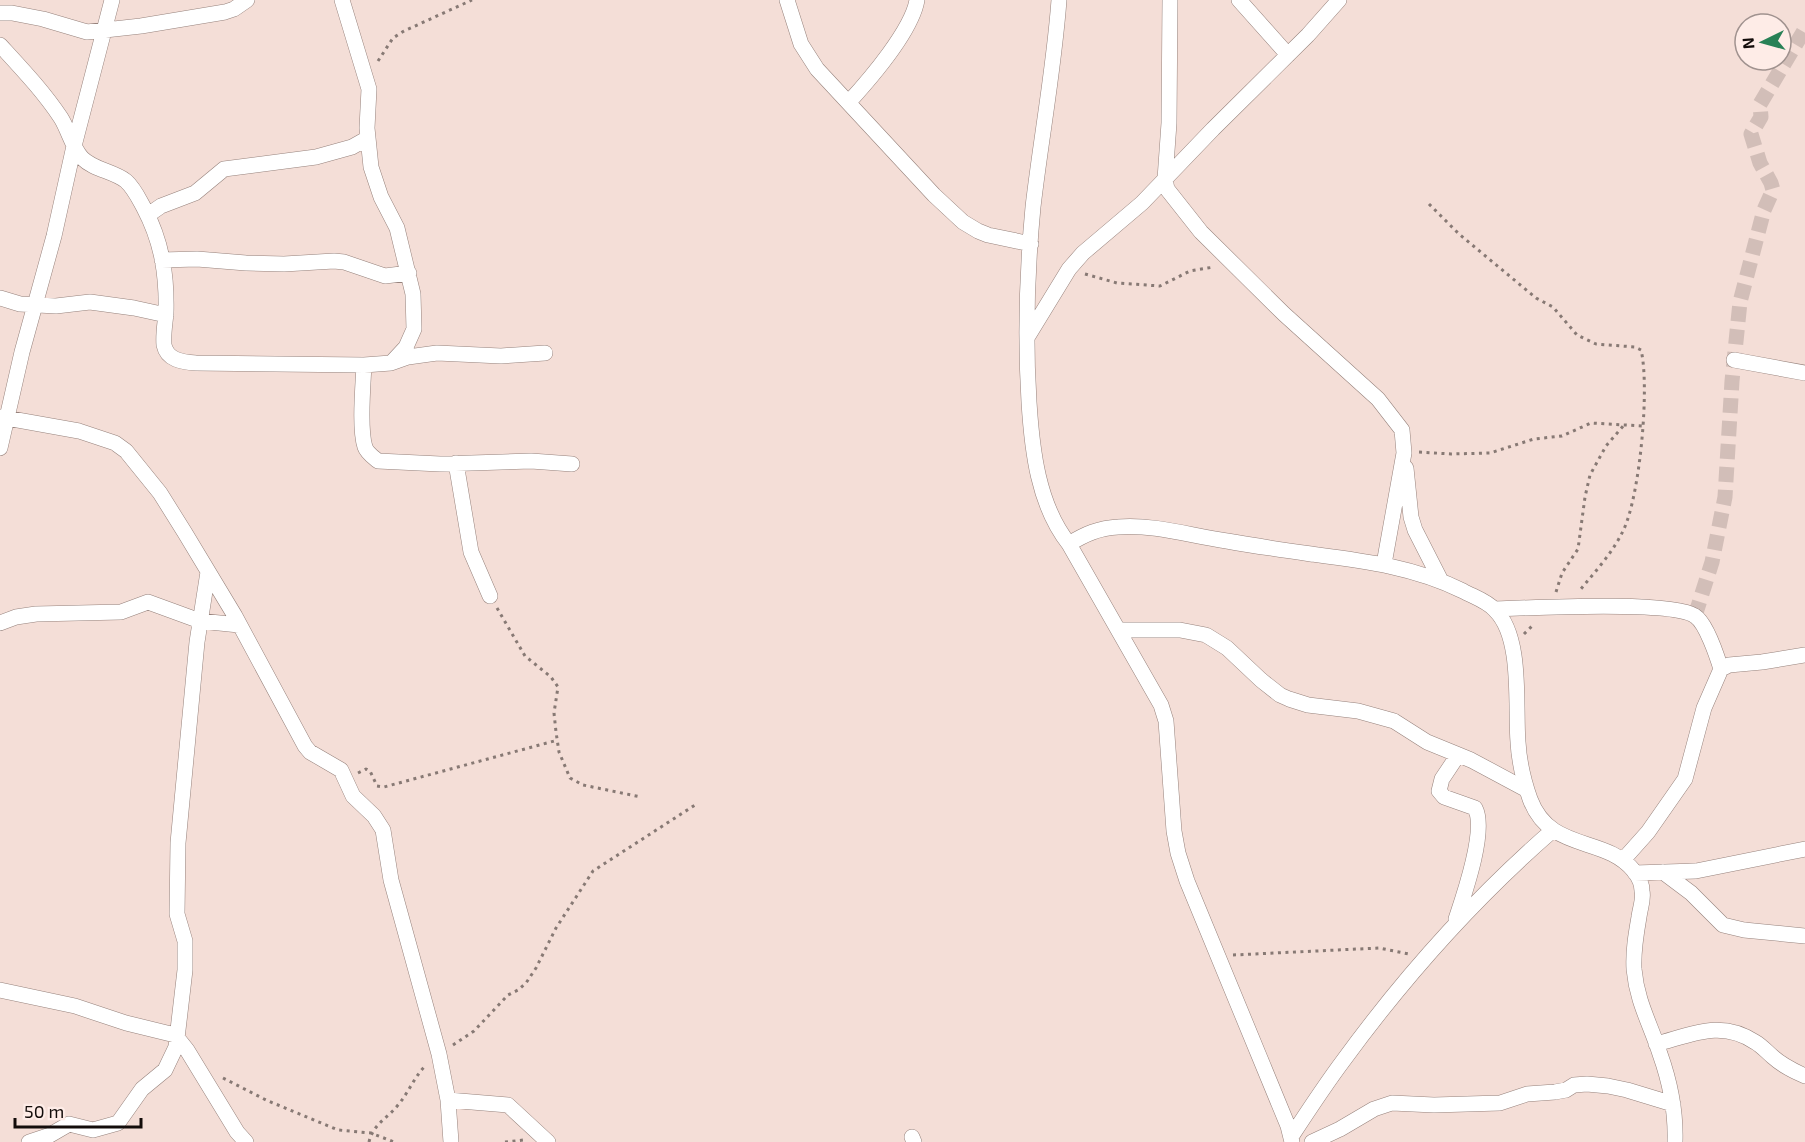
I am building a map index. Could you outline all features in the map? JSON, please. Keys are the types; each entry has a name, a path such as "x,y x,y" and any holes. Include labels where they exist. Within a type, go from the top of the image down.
{"street":[{"path":"0,448 4,418 54,236 74,146 112,0"},
{"path":"0,14 12,13 43,19 87,32 225,12 247,0"},
{"path":"342,0 369,95 368,138 371,167 376,185 397,228 413,294 414,329 406,347 391,363"},
{"path":"787,0 801,44 817,69 934,195 963,222 988,235 1031,244"},
{"path":"849,102 869,80 905,30 917,0"},
{"path":"1059,0 1033,208 1027,371 1033,447 1047,508 1161,705 1166,721 1174,831 1178,853 1292,1139"},
{"path":"1170,0 1170,90 1165,179 1167,189 1182,210 1235,266 1378,399 1402,430 1411,517 1415,530 1440,579"},
{"path":"1239,0 1288,55"},
{"path":"1028,336 1069,269 1083,253 1142,203 1339,0"},
{"path":"0,45 46,96 84,160 128,182 148,215 161,247 166,315 163,336 165,351 173,358 182,362 250,365 364,365 391,363 408,357 437,353 501,356 545,353"},
{"path":"148,215 161,206 195,193 224,169 316,157 352,147 368,138"},
{"path":"162,260 197,259 255,264 340,261 385,276 409,273"},
{"path":"0,298 20,304 56,306 90,302 166,315"},
{"path":"1734,360 1805,373"},
{"path":"364,365 362,399 365,447 378,461 397,463 531,461 572,464"},
{"path":"4,418 79,431 115,443 126,451 160,494 208,572 307,750 340,770 353,796 374,816 383,830 392,887 439,1054 448,1100 451,1142"},
{"path":"1384,564 1404,452"},
{"path":"456,463 471,552 490,596"},
{"path":"1069,544 1086,533 1101,528 1133,526 1170,530 1231,542 1384,564 1440,579 1495,609 1508,628 1514,655 1518,746 1527,790 1536,811 1543,822 1553,830 1574,841 1610,853 1623,860 1635,873 1643,894 1634,946 1635,972 1641,1006 1656,1044 1673,1104 1674,1142"},
{"path":"29,1142 50,1135 69,1124 93,1130 118,1123 142,1089 161,1075 169,1065 176,1047 185,970 185,940 177,914 178,843 190,704 208,572"},
{"path":"0,623 16,617 36,614 121,612 148,602 200,621 239,625"},
{"path":"1495,609 1638,607 1684,611 1700,620 1721,669"},
{"path":"1119,630 1180,630 1206,635 1227,648 1280,695 1308,705 1358,711 1394,721 1427,742 1458,754 1527,790"},
{"path":"1623,860 1648,832 1685,779 1704,708 1721,669 1729,665 1805,655"},
{"path":"1454,925 1471,871 1479,819 1475,808 1444,797 1439,791 1442,779 1458,754"},
{"path":"1292,1139 1343,1061 1426,958 1454,925 1553,830"},
{"path":"1635,873 1696,871 1805,849"},
{"path":"1663,872 1691,893 1723,925 1744,930 1805,936"},
{"path":"0,990 75,1006 176,1036 237,1132 246,1142"},
{"path":"1656,1044 1707,1030 1719,1029 1748,1038 1787,1068 1805,1076"},
{"path":"1312,1142 1374,1109 1392,1103 1434,1105 1500,1103 1527,1094 1561,1091 1574,1085 1596,1084 1627,1090 1673,1104"},
{"path":"448,1100 507,1105 548,1142"}],"path":[{"path":"366,81 393,38 419,23 456,9 472,0"},
{"path":"1429,204 1459,234 1536,298 1553,307 1577,335 1596,344 1635,347 1641,350 1644,384 1642,426 1633,498 1624,531 1598,569 1520,639 1514,655"},
{"path":"1069,269 1117,283 1150,286 1168,284 1190,271 1235,266"},
{"path":"1404,452 1490,453 1534,439 1562,436 1591,423 1642,426"},
{"path":"1558,607 1562,573 1578,549 1590,475 1606,446 1624,425"},
{"path":"490,596 504,624 525,656 551,677 556,684 558,691 554,713 559,752 566,770 576,782 583,785 641,798"},
{"path":"345,778 366,769 370,771 377,786 384,787 558,740"},
{"path":"369,1142 371,1133 398,1106 415,1077 439,1054 474,1031 508,995 522,987 536,968 556,928 593,871 695,805"},
{"path":"1218,956 1379,948 1426,958"},
{"path":"195,1063 266,1100 338,1130 371,1133 394,1142"}],"tunnel":[{"path":"1695,616 1712,562 1725,497 1732,381 1740,302 1764,210 1773,190 1760,163 1751,134 1761,117 1760,104 1805,29"}]}
